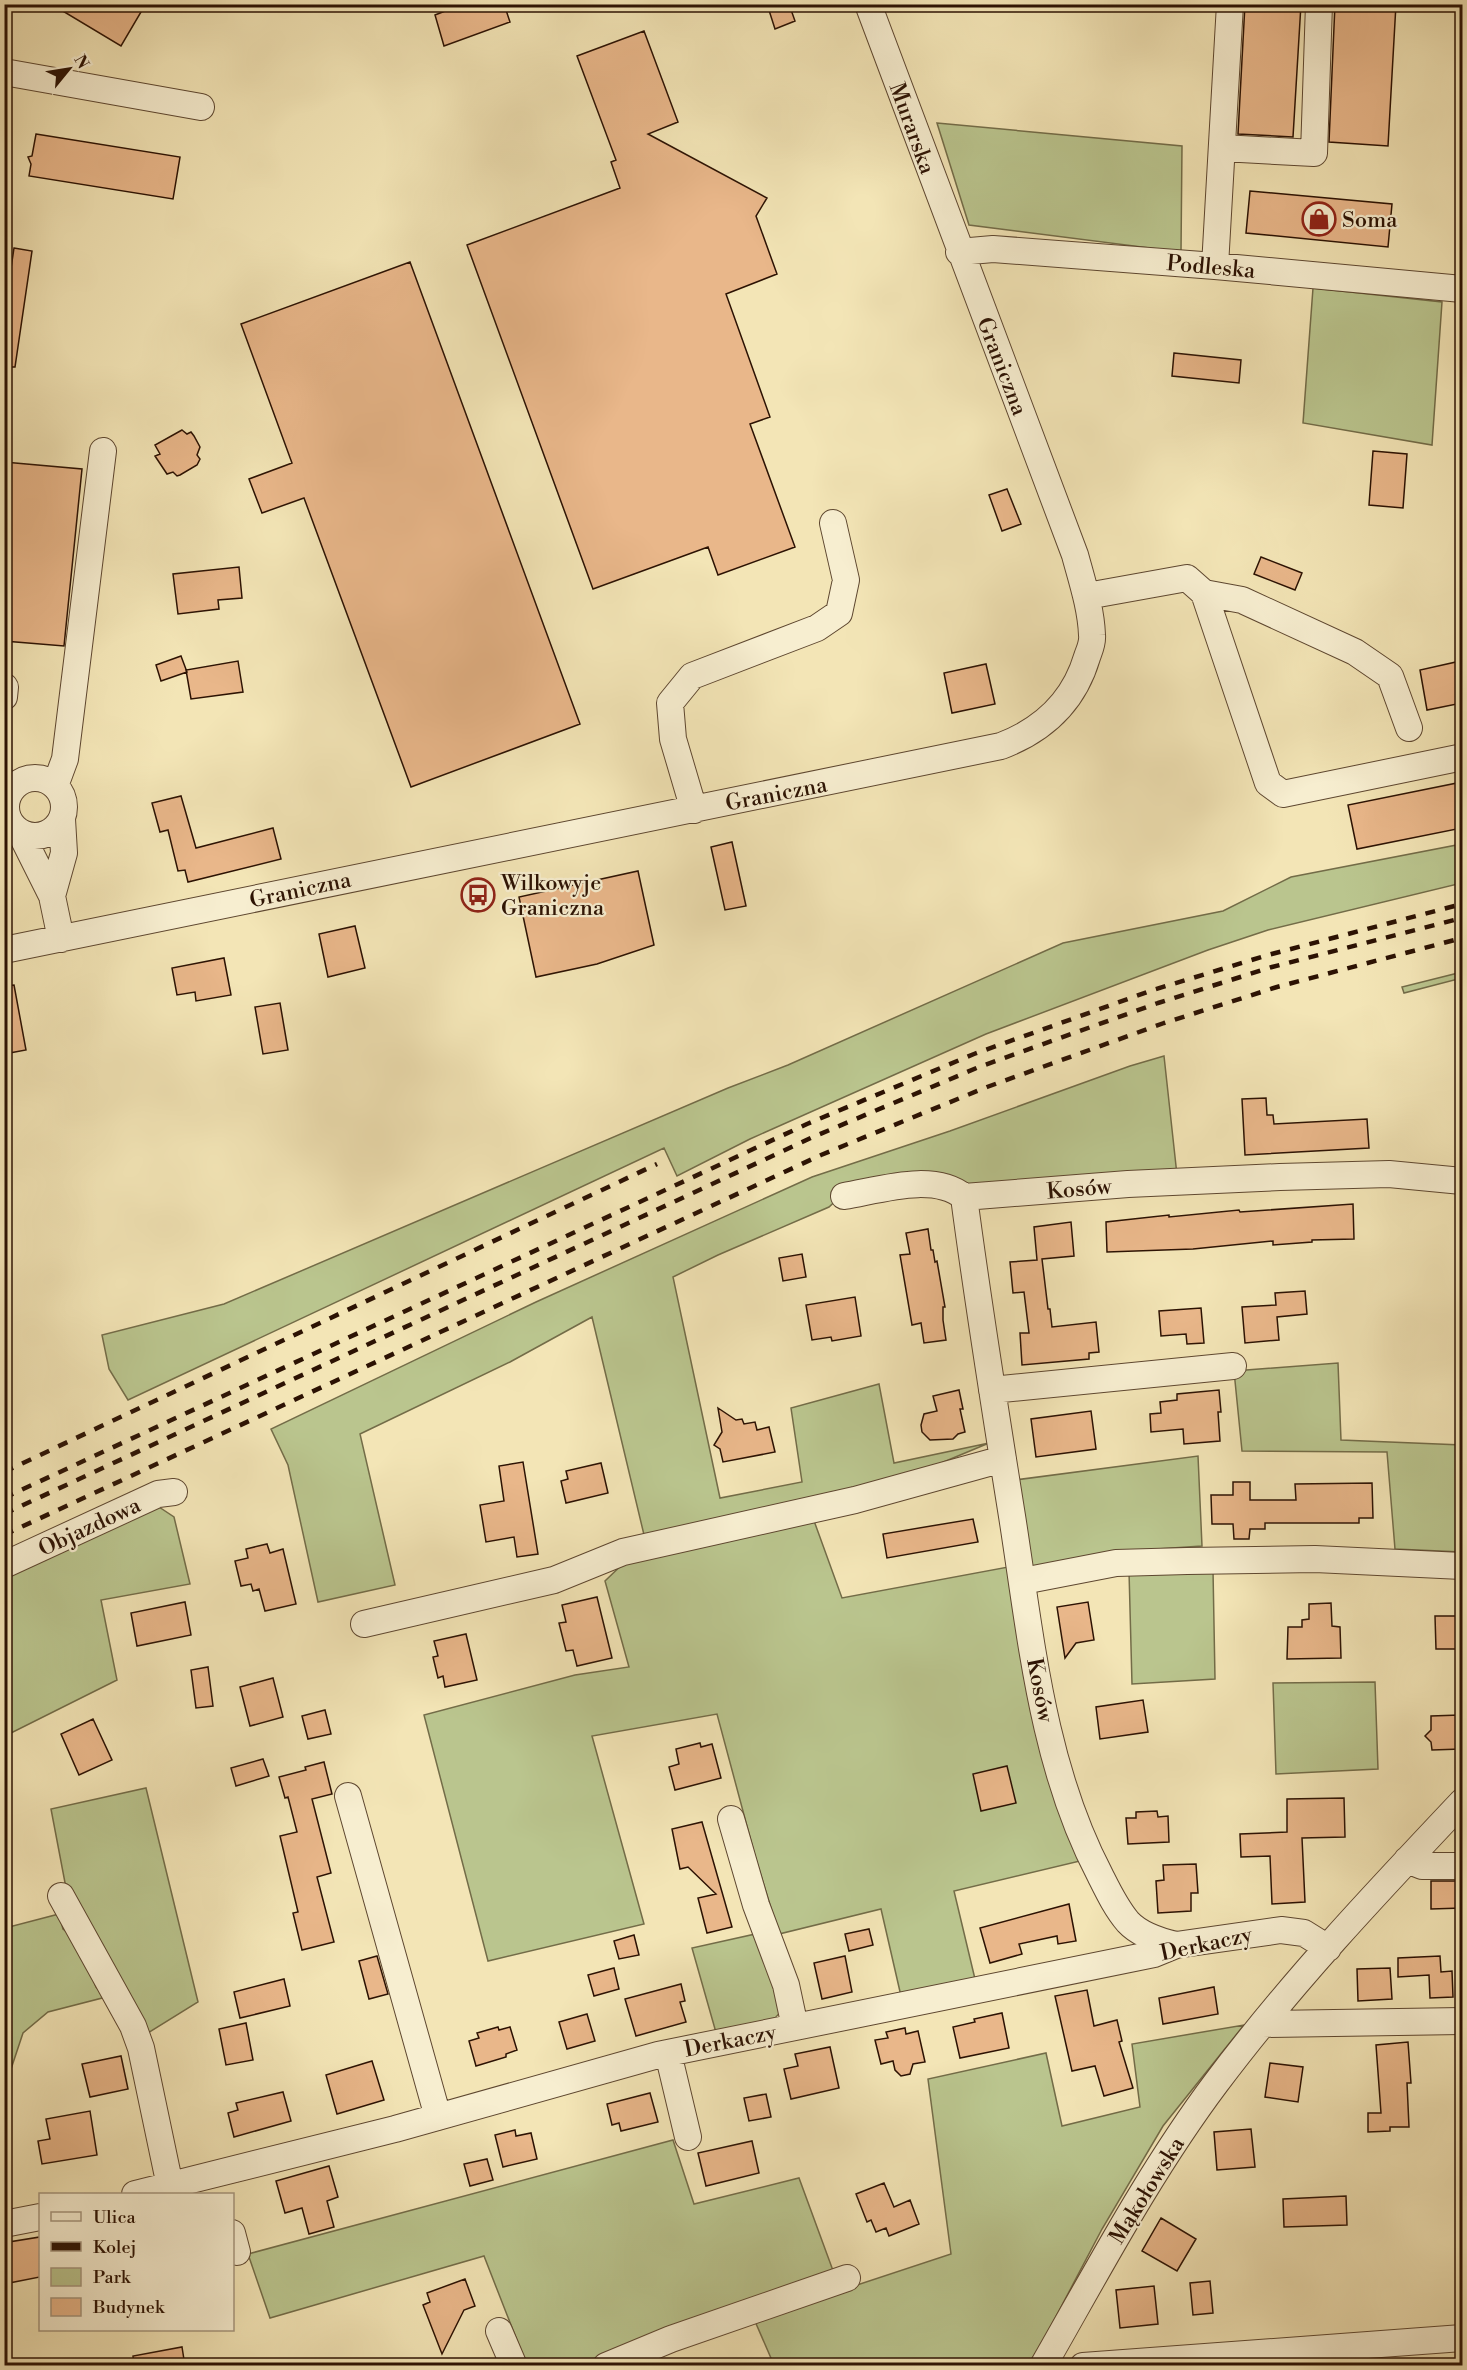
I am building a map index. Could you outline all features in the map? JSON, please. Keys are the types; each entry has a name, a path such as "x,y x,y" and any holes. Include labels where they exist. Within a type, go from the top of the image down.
{"street":[{"name":"Murarska","path":"867,4 959,252"},
{"path":"1215,266 1230,4"},
{"path":"1222,148 1314,153 1319,4"},
{"path":"4,72 201,107"},
{"name":"Podleska","path":"959,252 993,249 1215,266 1462,289"},
{"name":"Graniczna","path":"4,950 1001,746 1024,737 1042,724 1069,697 1084,669 1093,638 1087,596 1075,555 959,252"},
{"path":"55,786 64,759 103,451"},
{"path":"694,810 673,739 670,703 693,676 817,628 839,613 846,579 833,524"},
{"path":"1087,596 1187,578 1204,593 1268,783 1283,794 1458,758"},
{"path":"1204,593 1242,600 1355,652 1390,676 1409,728"},
{"path":"4,697 5,687"},
{"path":"52,896 64,853 63,802 55,786 48,781 31,778 7,792 8,816 12,825 20,831 39,836 49,832 62,819"},
{"path":"20,831 52,896 61,939"},
{"name":"Kosów","path":"1176,1945 1150,1937 1130,1923 1113,1900 1082,1842 1053,1750 1035,1662 979,1316 964,1197 1128,1184 1389,1174 1462,1181"},
{"path":"844,1196 930,1184 946,1186 964,1197"},
{"path":"992,1390 1233,1366"},
{"path":"364,1624 554,1580 623,1552 855,1500 1003,1459"},
{"name":"Objazdowa","path":"4,1565 158,1494 174,1492"},
{"path":"1023,1581 1116,1563 1315,1559 1462,1566"},
{"path":"348,1796 412,1996 438,2117"},
{"name":"Mąkołowska","path":"1043,2366 1150,2179 1216,2083 1328,1948 1462,1802"},
{"path":"731,1819 756,1905 786,1985 795,2027"},
{"path":"1407,1860 1422,1866 1462,1866"},
{"path":"61,1896 133,2026 141,2048 170,2186"},
{"name":"Derkaczy","path":"139,2193 170,2186 221,2185 438,2117 668,2053 1154,1954 1176,1945 1281,1930 1304,1933 1328,1948"},
{"path":"1263,2024 1462,2021"},
{"path":"668,2053 688,2138"},
{"path":"4,2224 39,2217"},
{"path":"606,2366 671,2339 847,2278"},
{"path":"499,2331 514,2366"},
{"path":"1083,2366 1462,2338"}],"green space":[{"path":"937,123 1182,146 1181,252 969,225"},
{"path":"1313,288 1442,302 1432,445 1303,423"},
{"path":"1462,844 1462,883 1268,930 1208,950 986,1034 750,1139 677,1176 664,1148 128,1400 109,1369 102,1335 224,1304 728,1088 788,1065 1063,943 1223,911 1291,877"},
{"path":"1462,972 1462,978 1404,993 1402,987"},
{"path":"1164,1056 1177,1175 845,1192 829,1207 673,1277 720,1498 802,1482 791,1408 879,1384 894,1463 989,1443 898,1481 645,1539 592,1317 510,1362 360,1434 395,1585 318,1602 288,1465 271,1429 536,1302 812,1177"},
{"path":"1338,1363 1341,1440 1462,1445 1462,1552 1395,1549 1387,1452 1242,1451 1234,1371"},
{"path":"1198,1456 1202,1546 1157,1549 1030,1570 1015,1480"},
{"path":"156,1505 174,1517 190,1584 101,1600 117,1680 5,1736 5,1575"},
{"path":"813,1518 842,1598 1008,1567 1080,1861 954,1891 975,1979 901,1996 881,1909 779,1934 755,1856 717,1714 592,1736 644,1924 488,1961 424,1715 575,1675 629,1667 605,1581 629,1558"},
{"path":"1213,1570 1215,1679 1132,1684 1129,1571"},
{"path":"1375,1682 1378,1769 1276,1774 1273,1683"},
{"path":"146,1788 198,2002 143,2036 66,1888 51,1809"},
{"path":"59,1914 63,1929 80,1942 96,1987 106,1997 48,2012 23,2033 11,2069 5,2070 5,1928"},
{"path":"760,1933 784,2006 779,2014 764,2024 717,2036 692,1948"},
{"path":"1244,2025 1163,2126 1102,2229 1040,2347 1028,2365 774,2365 754,2319 951,2254 928,2079 1046,2053 1062,2126 1140,2107 1132,2044"},
{"path":"673,2140 694,2204 799,2178 835,2276 589,2365 527,2366 484,2256 270,2318 248,2254"}],"building":[{"path":"51,4 129,4 141,12 121,46"},
{"path":"463,4 504,4 510,22 444,46 435,15"},
{"path":"767,4 789,4 795,21 775,29"},
{"path":"1245,4 1301,4 1293,137 1238,134"},
{"path":"1335,4 1396,4 1388,146 1329,142"},
{"path":"644,31 678,122 648,134 767,198 756,216 777,274 726,294 770,417 750,424 795,547 718,575 708,547 593,589 467,245 620,188 611,162 616,160 577,56"},
{"path":"36,134 180,157 173,199 29,176 31,164 28,157 32,156"},
{"name":"Soma","path":"1250,191 1392,204 1388,247 1246,233"},
{"path":"14,248 32,251 15,367 4,367 4,274 10,275"},
{"path":"410,262 580,724 411,787 304,498 262,513 249,479 292,463 241,324"},
{"path":"1174,353 1241,360 1239,383 1172,376"},
{"path":"182,430 187,434 191,432 194,436 200,447 197,455 200,459 197,465 180,475 177,476 173,472 167,474 155,456 160,454 155,445"},
{"path":"1373,451 1407,454 1403,508 1369,505"},
{"path":"4,462 82,469 64,646 4,641"},
{"path":"1007,489 1021,524 1002,531 989,495"},
{"path":"1261,557 1302,573 1295,590 1254,574"},
{"path":"239,567 242,598 218,600 219,609 178,614 173,574"},
{"path":"181,656 187,672 161,681 156,665"},
{"path":"238,661 243,692 191,699 186,670"},
{"path":"1456,662 1462,703 1427,710 1420,670"},
{"path":"986,664 995,704 952,713 944,673"},
{"path":"1462,782 1462,828 1357,849 1348,805"},
{"path":"181,796 196,848 273,828 281,859 188,882 185,870 178,871 168,830 160,832 152,803"},
{"path":"732,842 746,906 725,910 711,847"},
{"path":"638,871 654,945 597,964 536,977 519,897"},
{"path":"355,926 365,968 328,977 319,934"},
{"path":"224,958 231,995 196,1001 195,992 177,995 172,968"},
{"path":"14,985 26,1050 4,1054 4,986"},
{"path":"280,1003 288,1050 263,1054 255,1007"},
{"path":"1266,1098 1267,1115 1273,1115 1274,1124 1367,1119 1369,1148 1245,1155 1242,1099"},
{"path":"1353,1204 1354,1239 1312,1240 1312,1242 1273,1245 1273,1241 1193,1249 1107,1252 1106,1222 1169,1215 1169,1217 1239,1210 1240,1212"},
{"path":"1071,1222 1074,1256 1042,1259 1048,1309 1050,1309 1052,1327 1096,1322 1099,1352 1089,1353 1089,1359 1022,1365 1020,1333 1029,1333 1024,1292 1013,1293 1010,1262 1037,1260 1034,1227"},
{"path":"928,1229 931,1250 933,1250 935,1262 937,1261 945,1307 943,1307 943,1320 946,1340 924,1343 921,1323 912,1325 900,1255 910,1254 906,1233"},
{"path":"802,1254 806,1277 783,1281 779,1258"},
{"path":"1305,1291 1307,1314 1277,1317 1279,1340 1245,1343 1242,1307 1276,1305 1275,1293"},
{"path":"855,1297 861,1336 832,1341 831,1337 812,1340 806,1305"},
{"path":"1201,1308 1204,1343 1187,1344 1186,1334 1161,1336 1159,1311"},
{"path":"959,1390 965,1432 953,1439 930,1440 922,1432 921,1425 924,1414 937,1411 933,1396"},
{"path":"1219,1390 1220,1441 1184,1444 1183,1429 1151,1432 1150,1414 1161,1413 1160,1402 1177,1400 1177,1394"},
{"path":"718,1408 736,1420 742,1419 744,1424 755,1422 757,1430 769,1427 775,1452 723,1462 720,1449 714,1445 722,1432"},
{"path":"1091,1411 1096,1449 1036,1457 1031,1419"},
{"path":"523,1462 538,1554 517,1557 514,1537 486,1542 480,1505 504,1501 499,1466"},
{"path":"601,1463 608,1493 566,1503 561,1481 568,1479 566,1471"},
{"path":"1233,1482 1250,1482 1250,1500 1296,1500 1295,1484 1372,1483 1373,1518 1359,1518 1359,1523 1265,1523 1265,1529 1250,1529 1249,1539 1234,1539 1233,1524 1212,1524 1211,1495 1233,1495"},
{"path":"973,1519 978,1542 887,1558 883,1534"},
{"path":"267,1544 270,1553 283,1549 296,1604 265,1611 259,1589 253,1591 251,1584 241,1586 235,1561 248,1558 246,1549"},
{"path":"597,1597 612,1658 577,1666 573,1650 566,1651 559,1623 566,1622 562,1605"},
{"path":"185,1602 191,1635 137,1646 131,1613"},
{"path":"1088,1602 1094,1640 1076,1643 1065,1658 1057,1607"},
{"path":"1331,1603 1332,1626 1340,1627 1341,1658 1287,1659 1288,1627 1302,1627 1302,1620 1309,1619 1309,1604"},
{"path":"1435,1616 1462,1616 1462,1649 1436,1649"},
{"path":"466,1634 477,1680 445,1687 443,1676 438,1678 433,1657 438,1656 434,1641"},
{"path":"208,1667 213,1706 196,1708 191,1670"},
{"path":"273,1678 283,1717 250,1726 240,1687"},
{"path":"1143,1700 1148,1732 1100,1739 1096,1707"},
{"path":"325,1710 331,1734 308,1739 302,1716"},
{"path":"1431,1716 1462,1716 1461,1749 1432,1750 1431,1742 1425,1736 1431,1730"},
{"path":"93,1719 112,1760 79,1775 61,1734"},
{"path":"700,1743 701,1747 712,1744 721,1778 675,1790 669,1767 679,1764 676,1749"},
{"path":"263,1759 269,1776 236,1786 231,1768"},
{"path":"324,1762 332,1794 312,1799 331,1873 317,1877 334,1942 302,1950 293,1913 298,1912 280,1836 297,1832 288,1797 285,1798 279,1777 306,1770 305,1767"},
{"path":"1007,1766 1016,1803 981,1811 973,1774"},
{"path":"1344,1798 1345,1837 1302,1838 1305,1902 1272,1904 1270,1856 1241,1857 1240,1834 1287,1832 1287,1799"},
{"path":"1157,1811 1158,1817 1168,1816 1169,1842 1128,1844 1126,1818 1136,1818 1136,1812"},
{"path":"702,1822 732,1927 707,1933 698,1898 716,1894 688,1867 680,1869 672,1829"},
{"path":"1196,1864 1198,1893 1191,1893 1191,1911 1158,1913 1156,1881 1164,1880 1163,1865"},
{"path":"1431,1881 1462,1881 1462,1908 1431,1909"},
{"path":"1069,1904 1076,1941 1058,1944 1057,1936 1019,1944 1022,1954 990,1963 980,1928"},
{"path":"869,1929 873,1945 849,1951 845,1934"},
{"path":"634,1935 639,1955 619,1959 614,1941"},
{"path":"377,1956 388,1994 369,1999 359,1961"},
{"path":"845,1956 852,1992 822,1999 814,1963"},
{"path":"1440,1956 1441,1972 1452,1971 1453,1997 1430,1998 1429,1975 1398,1977 1398,1958"},
{"path":"614,1968 619,1989 594,1996 588,1975"},
{"path":"1390,1968 1392,1999 1358,2001 1357,1969"},
{"path":"284,1979 290,2006 240,2018 234,1992"},
{"path":"681,1984 685,2001 680,2002 686,2022 636,2036 625,1999"},
{"path":"1214,1987 1218,2014 1163,2024 1159,1998"},
{"path":"1087,1990 1094,2026 1117,2020 1122,2041 1119,2042 1133,2088 1104,2096 1095,2066 1072,2071 1055,1996"},
{"path":"1002,2013 1009,2048 960,2058 953,2027 975,2022 974,2019"},
{"path":"587,2014 595,2041 567,2049 559,2022"},
{"path":"246,2023 253,2060 226,2065 219,2029"},
{"path":"498,2027 499,2030 510,2027 517,2050 506,2054 506,2057 476,2066 469,2041 479,2038 477,2033"},
{"path":"905,2028 906,2034 918,2031 925,2062 913,2064 910,2074 901,2076 895,2070 893,2061 881,2064 875,2040 888,2038 886,2032"},
{"path":"1408,2042 1411,2083 1407,2083 1409,2127 1390,2127 1390,2131 1368,2132 1368,2113 1381,2113 1376,2045"},
{"path":"830,2047 839,2088 791,2099 784,2069 798,2066 795,2054"},
{"path":"121,2056 128,2089 90,2097 82,2064"},
{"path":"372,2061 384,2100 337,2114 326,2075"},
{"path":"1270,2063 1303,2067 1298,2102 1265,2097"},
{"path":"283,2092 291,2121 234,2137 228,2113 238,2110 236,2103"},
{"path":"650,2093 658,2122 621,2131 619,2123 612,2125 607,2104"},
{"path":"766,2094 771,2117 749,2121 744,2098"},
{"path":"90,2111 97,2155 42,2164 38,2141 50,2139 46,2119"},
{"path":"1251,2129 1255,2167 1217,2170 1214,2132"},
{"path":"515,2130 516,2136 531,2133 537,2159 503,2167 495,2135"},
{"path":"752,2141 759,2173 706,2186 698,2153"},
{"path":"487,2159 493,2180 470,2186 464,2164"},
{"path":"329,2166 338,2197 327,2201 334,2227 309,2234 302,2208 285,2213 276,2181"},
{"path":"884,2183 894,2207 910,2200 919,2224 889,2236 886,2228 876,2232 871,2220 867,2222 856,2194"},
{"path":"1346,2196 1347,2225 1284,2227 1283,2199"},
{"path":"1161,2218 1196,2239 1177,2271 1142,2251"},
{"path":"39,2237 39,2277 4,2284 4,2246 9,2245 9,2242"},
{"path":"465,2279 475,2306 464,2310 442,2354 423,2305 430,2302 427,2293"},
{"path":"1210,2281 1213,2313 1193,2315 1190,2283"},
{"path":"1154,2286 1158,2324 1120,2328 1116,2290"},
{"path":"182,2347 185,2366 134,2366 133,2356"}],"railway":[{"path":"4,1498 807,1124 974,1054 1153,990 1268,955 1462,904"},
{"path":"4,1514 813,1137 979,1067 1158,1003 1272,967 1462,918"},
{"path":"4,1535 821,1155 987,1087 1164,1023 1277,987 1462,938"},
{"path":"4,1472 657,1164"}],"place":[{"name":"Soma","path":"1319,219"},
{"name":"Wilkowyje Graniczna","path":"478,895"}]}
